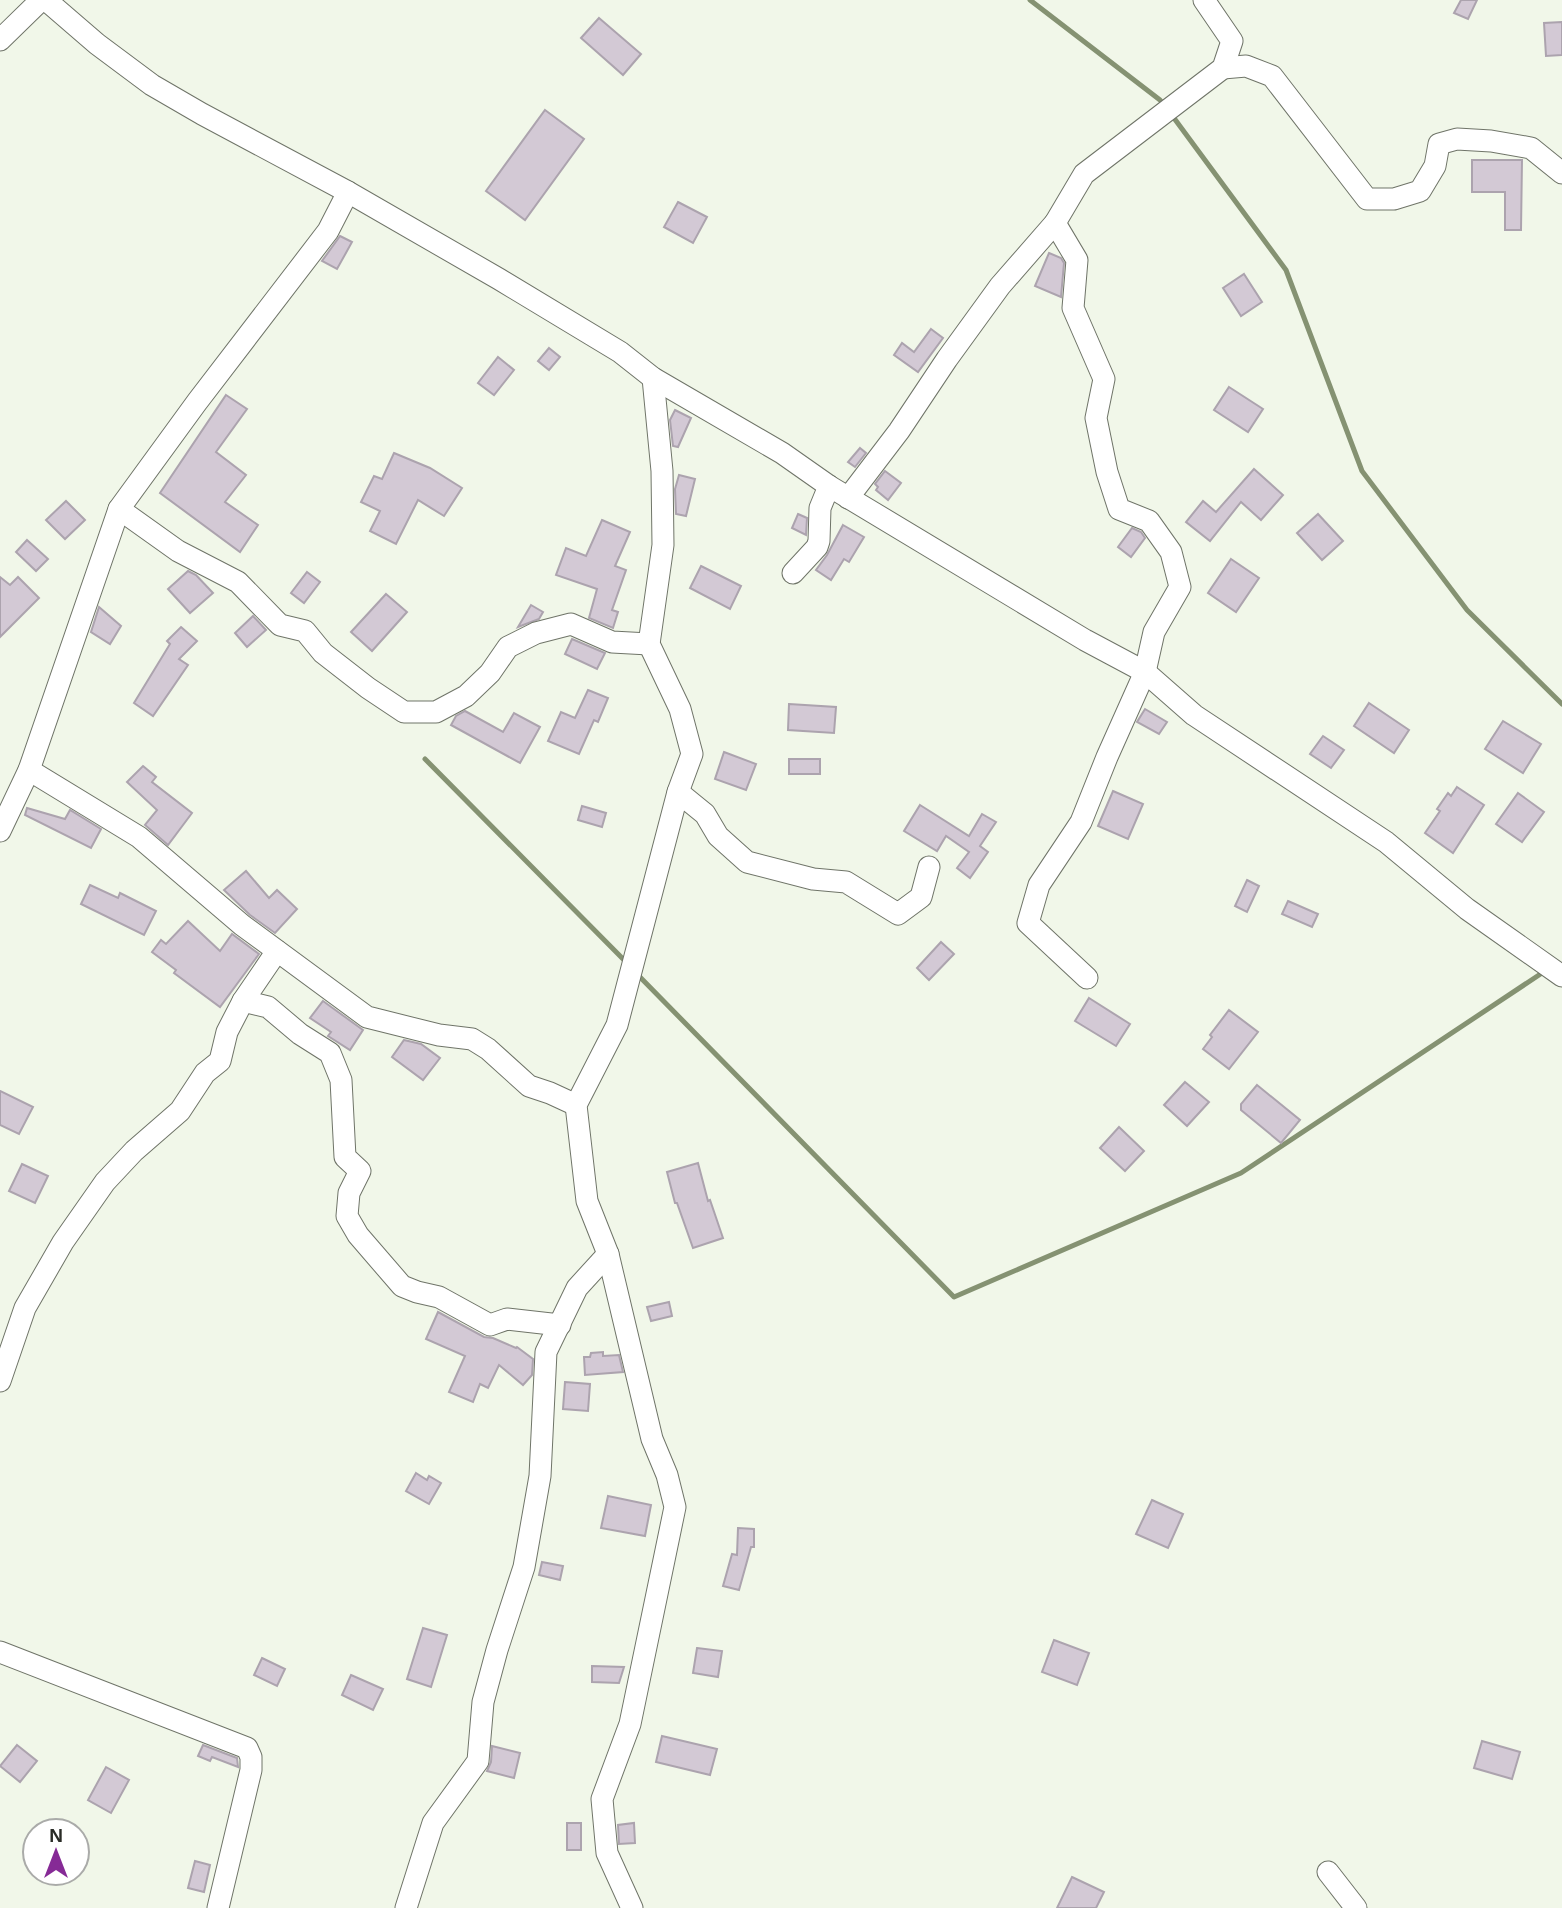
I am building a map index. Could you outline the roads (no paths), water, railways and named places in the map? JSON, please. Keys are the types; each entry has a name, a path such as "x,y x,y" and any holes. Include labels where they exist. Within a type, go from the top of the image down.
{"street":[{"path":"0,40 44,0 152,85 348,192 620,352 653,378 782,453 848,498 1085,640 1145,672 1194,715 1386,842 1467,909 1562,976"},
{"path":"1204,0 1232,41 1223,68"},
{"path":"848,498 899,431 1000,286 1055,223 1084,174 1223,68 1246,66 1272,76 1367,199 1394,199 1420,191 1435,166 1438,144 1457,139 1491,141 1531,148 1562,173"},
{"path":"0,831 29,770 119,509 328,231 348,192"},
{"path":"1055,223 1077,260 1073,308 1104,379 1096,418 1107,472 1119,509 1149,521 1171,552 1180,586 1154,632 1145,672 1081,822 1039,885 1028,923 1087,978"},
{"path":"632,1908 607,1853 602,1799 630,1724 676,1507 667,1475 652,1439 608,1254 587,1201 576,1105 617,1026 678,792 692,754 680,709 649,644 663,545 662,471 653,378"},
{"path":"793,573 817,547 820,508 829,486"},
{"path":"119,509 178,551 238,582 280,625 305,631 323,653 404,712 436,712 466,696 490,673 508,647 536,633 571,624 612,642 649,644"},
{"path":"29,770 139,837 242,925 367,1017 439,1035 472,1039 488,1049 529,1086 576,1105"},
{"path":"678,792 705,814 718,836 747,862 813,879 846,882 898,914 921,897 929,867"},
{"path":"0,1381 25,1308 63,1242 104,1182 134,1151 180,1111 205,1073 220,1061 227,1032 243,1001 277,951"},
{"path":"243,1001 268,1007 300,1034 330,1053 341,1080 345,1157 360,1171 349,1193 347,1216 358,1235 402,1286 439,1297 490,1325 508,1319 560,1325"},
{"path":"406,1908 433,1823 478,1761 483,1702 524,1567 540,1476 546,1352 577,1288 608,1254"},
{"path":"0,1652 247,1748 251,1757 251,1770 218,1908"},
{"path":"1328,1872 1356,1908"}],"waterway":[{"path":"1030,0 1165,106"},
{"path":"1171,114 1286,270 1362,471 1467,610 1562,704"},
{"path":"425,759 627,963"},
{"path":"636,973 954,1297 1241,1173 1545,971"}]}
